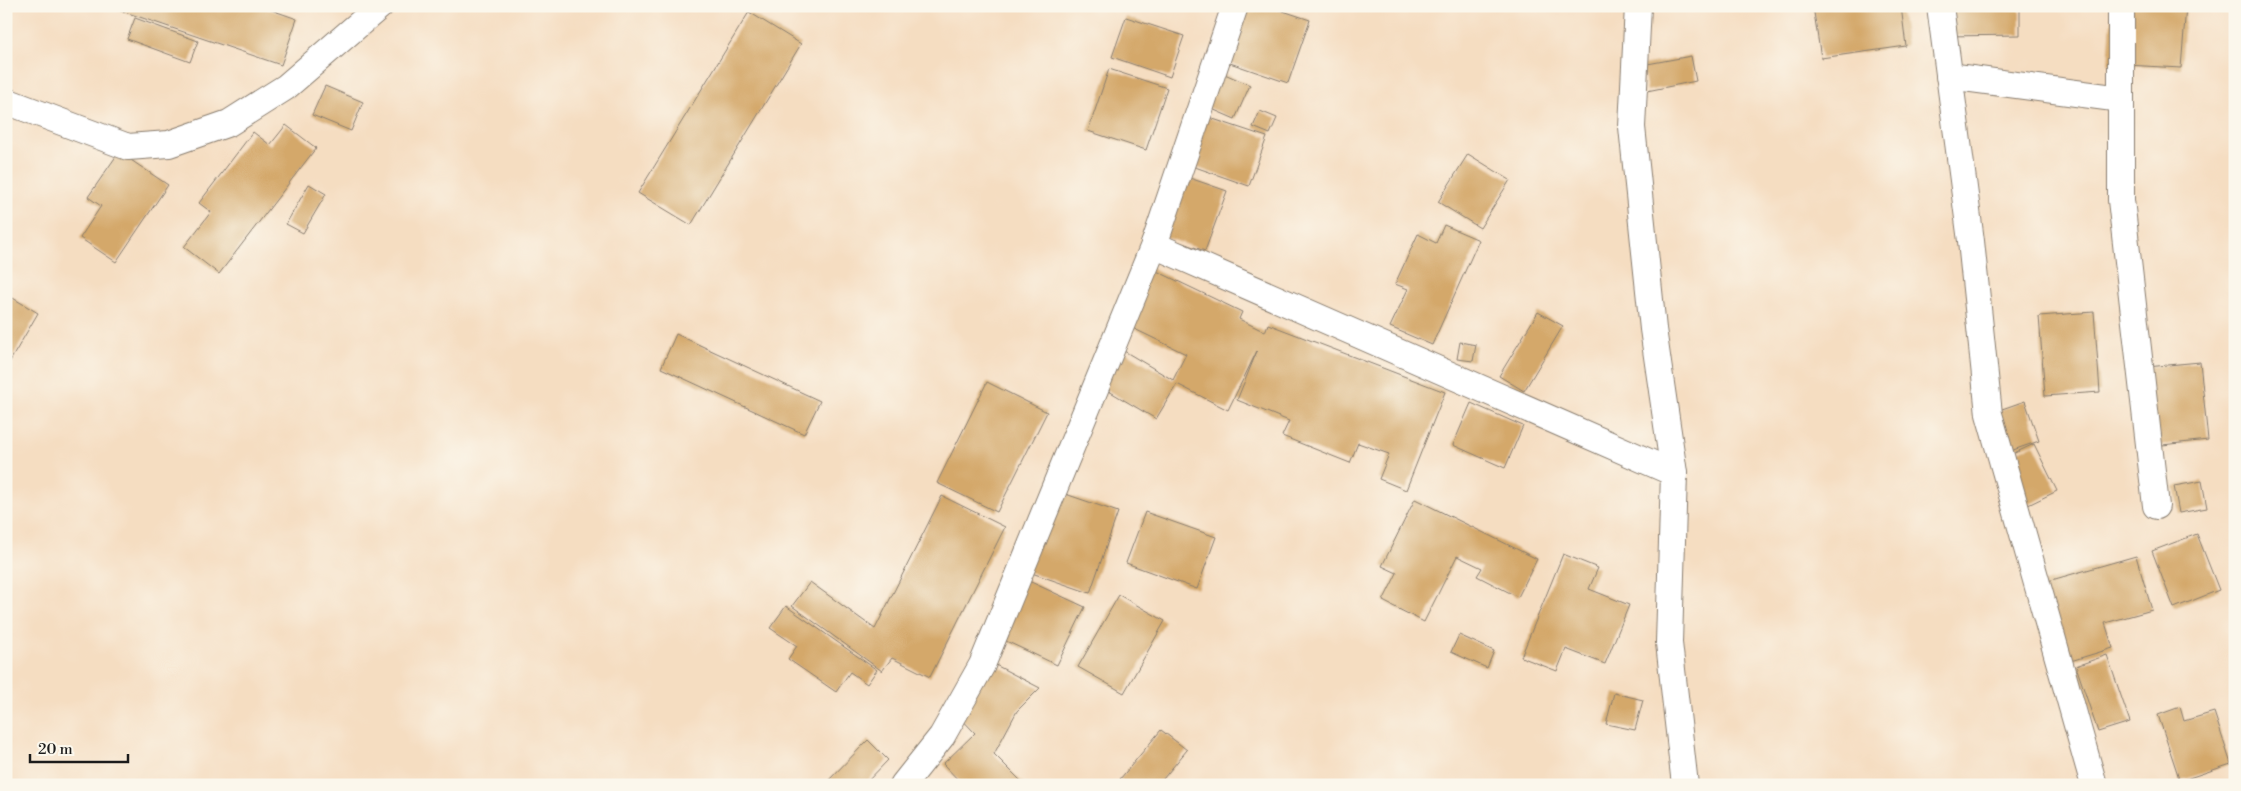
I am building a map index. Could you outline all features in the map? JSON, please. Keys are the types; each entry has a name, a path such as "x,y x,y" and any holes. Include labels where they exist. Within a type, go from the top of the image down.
{"street":[{"path":"6,101 128,147 169,144 229,122 286,87 380,6"},
{"path":"904,785 942,736 982,664 1154,245 1235,6"},
{"path":"1638,6 1632,127 1653,328 1674,473 1669,643 1685,785"},
{"path":"1940,6 1971,241 1989,414 2094,785"},
{"path":"2122,6 2122,200 2156,506"},
{"path":"1949,76 2121,99"},
{"path":"1154,245 1674,473"}],"building":[{"path":"120,6 260,6 297,19 281,65 119,10"},
{"path":"1246,6 1268,6 1310,20 1288,83 1227,62"},
{"path":"1813,6 1901,6 1906,46 1821,58"},
{"path":"1946,6 2020,6 2020,35 1946,36"},
{"path":"2112,6 2186,6 2181,68 2108,64"},
{"path":"749,12 801,44 691,225 638,193"},
{"path":"1126,17 1184,36 1170,77 1112,57"},
{"path":"135,18 198,41 190,62 127,39"},
{"path":"1691,56 1696,81 1647,91 1642,65"},
{"path":"1109,69 1167,88 1146,150 1088,131"},
{"path":"1220,72 1250,85 1235,119 1205,106"},
{"path":"325,86 363,102 351,131 312,115"},
{"path":"1260,111 1277,118 1270,134 1253,127"},
{"path":"1195,113 1267,137 1249,186 1178,161"},
{"path":"286,125 316,148 219,274 184,247 211,212 199,203 253,132 270,145"},
{"path":"119,152 168,185 116,262 80,238 101,206 88,197"},
{"path":"1468,154 1510,180 1480,228 1438,202"},
{"path":"1181,175 1227,191 1205,251 1160,235"},
{"path":"309,184 326,194 303,233 286,224"},
{"path":"1444,225 1479,240 1432,345 1390,327 1408,289 1395,284 1418,234 1436,243"},
{"path":"1142,264 1242,312 1239,319 1265,332 1268,324 1445,392 1406,490 1379,479 1389,454 1358,443 1350,463 1282,436 1289,421 1237,400 1257,351 1228,410 1177,384 1156,419 1097,384 1119,348 1173,380 1186,354 1114,319"},
{"path":"6,294 38,313 6,368"},
{"path":"1538,312 1563,326 1524,391 1499,376"},
{"path":"2094,312 2100,392 2045,396 2039,316"},
{"path":"676,334 820,401 804,434 661,368"},
{"path":"1460,342 1476,345 1473,361 1457,359"},
{"path":"2200,362 2208,440 2144,447 2136,368"},
{"path":"987,382 1047,412 997,512 937,483"},
{"path":"2025,401 2039,441 1996,456 1982,416"},
{"path":"1471,403 1523,426 1505,468 1453,445"},
{"path":"2034,444 2057,491 2022,508 1999,460"},
{"path":"2202,481 2207,508 2179,513 2174,486"},
{"path":"1048,488 1118,512 1090,593 1020,569"},
{"path":"942,496 1005,527 930,677 892,658 882,671 792,606 810,582 875,629"},
{"path":"1415,499 1537,559 1518,597 1477,576 1482,568 1457,556 1424,622 1383,601 1397,573 1382,566"},
{"path":"1145,512 1216,537 1197,589 1126,563"},
{"path":"2197,534 2219,590 2174,608 2152,551"},
{"path":"1563,554 1598,568 1589,589 1629,605 1605,664 1566,649 1557,671 1521,657"},
{"path":"2136,556 2152,610 2105,623 2113,648 2064,663 2041,583"},
{"path":"1018,576 1085,607 1057,665 991,634"},
{"path":"1119,595 1165,621 1124,693 1078,667"},
{"path":"786,606 877,670 867,684 850,672 836,692 788,659 797,646 770,628"},
{"path":"1459,635 1494,651 1487,668 1451,652"},
{"path":"2107,655 2130,722 2098,732 2076,666"},
{"path":"982,658 1040,688 1017,711 994,754 1025,785 963,785 943,764 975,733 954,711"},
{"path":"1614,693 1643,700 1635,730 1606,724"},
{"path":"2180,707 2184,721 2214,712 2231,764 2180,781 2158,715"},
{"path":"1161,730 1187,750 1158,785 1127,785 1120,779"},
{"path":"868,740 888,760 864,785 824,785"}]}
